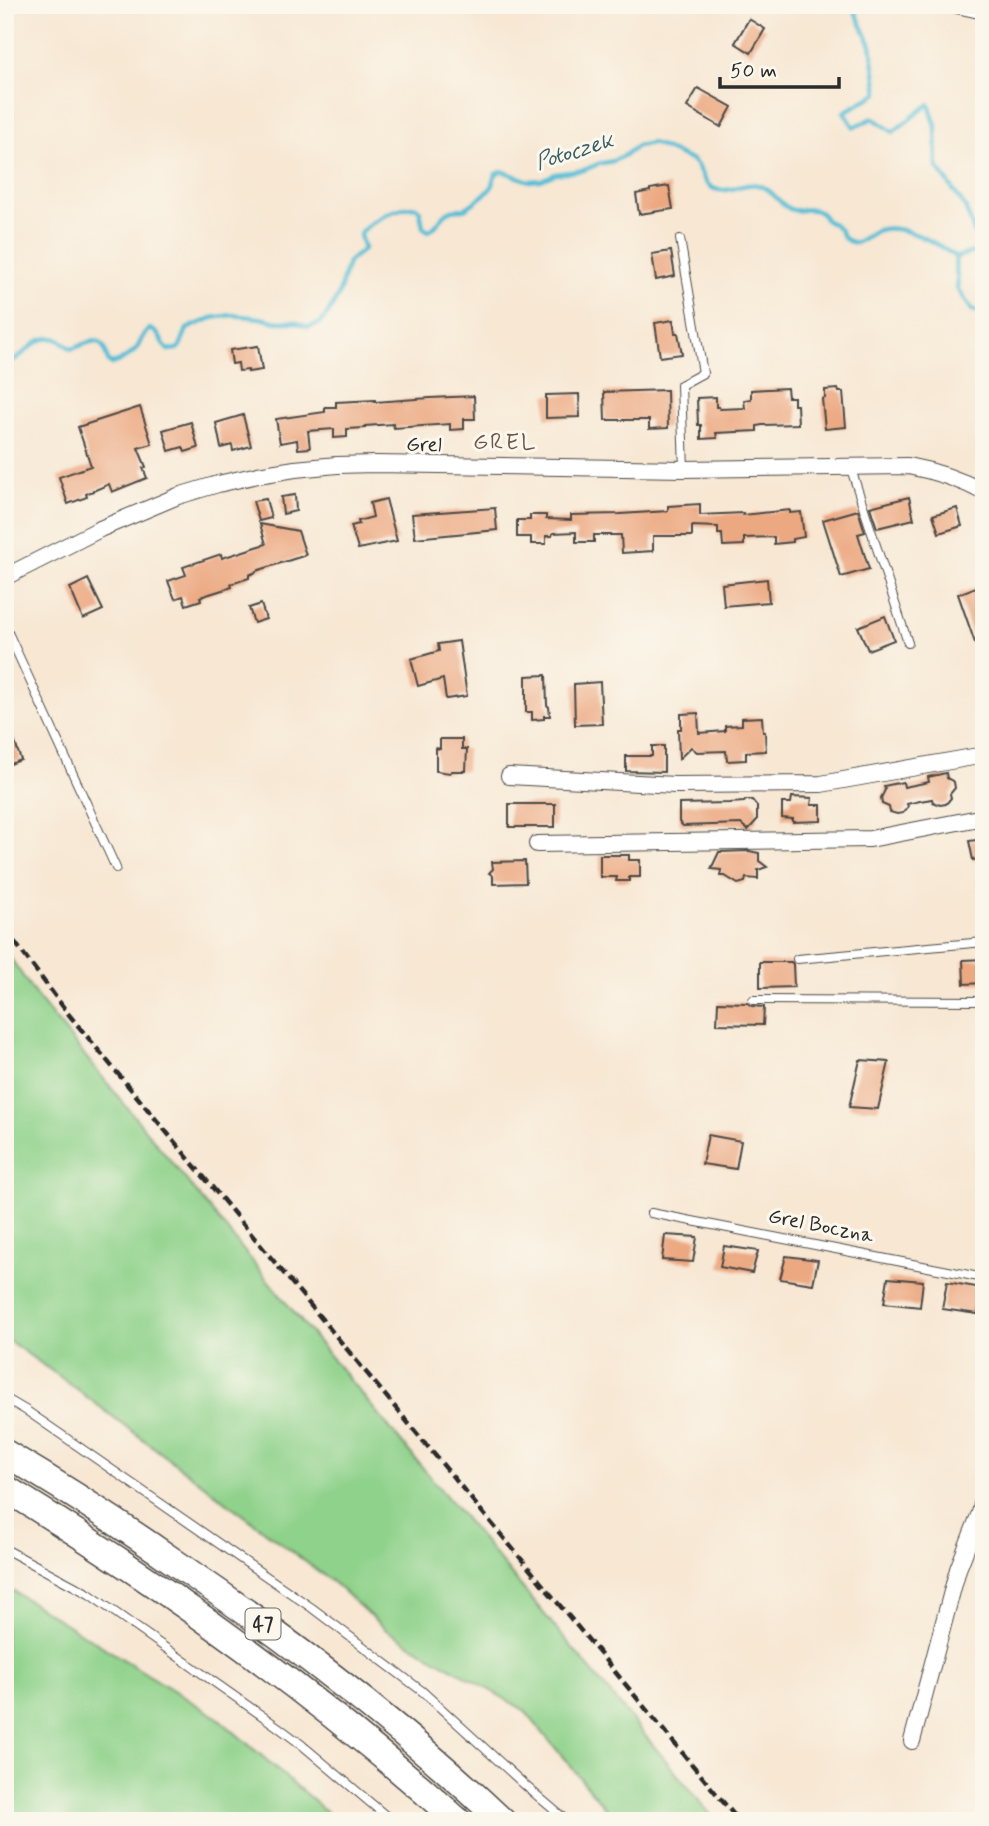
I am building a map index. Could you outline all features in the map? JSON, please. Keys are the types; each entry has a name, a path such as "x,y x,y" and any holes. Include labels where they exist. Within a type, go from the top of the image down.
{"main road":[{"name":"47","path":"5,1453 109,1516 287,1641 458,1780 502,1821"},
{"name":"47","path":"5,1488 149,1581 265,1662 383,1755 458,1821"}],"street":[{"path":"957,5 984,11"},
{"name":"Grel","path":"5,577 134,513 178,496 258,475 337,465 684,469 908,466 932,470 984,492"},
{"path":"509,776 675,785 821,784 984,755"},
{"path":"537,844 870,839 984,817"},
{"path":"912,1741 958,1569 984,1497"}],"lane":[{"path":"680,239 703,373 681,385 684,469"},
{"path":"850,466 908,643"},
{"path":"5,626 116,868"},
{"path":"797,959 984,942"},
{"path":"753,1000 984,1000"},
{"name":"Grel Boczna","path":"651,1213 984,1278"},
{"path":"5,1398 323,1617 422,1691 567,1821"},
{"path":"5,1549 89,1594 134,1625 302,1745 392,1821"}],"green space":[{"path":"5,950 37,997 319,1343 716,1821 616,1821 524,1710 386,1630 335,1584 5,1338"},
{"path":"5,1586 218,1718 337,1821 5,1821"}],"building":[{"path":"749,19 765,29 751,53 735,43"},
{"path":"698,88 732,107 721,127 687,107"},
{"path":"669,186 673,209 639,214 636,194"},
{"path":"671,251 675,276 656,280 652,254"},
{"path":"673,320 682,354 660,357 655,323"},
{"path":"258,346 262,370 239,371 238,363 232,364 230,350"},
{"path":"787,388 788,397 794,397 794,405 797,405 798,424 762,425 757,426 757,431 716,433 717,438 701,439 697,398 716,397 716,407 720,409 745,408 744,400 751,399 751,390"},
{"path":"838,389 843,392 846,427 825,429 822,399 825,398 825,390"},
{"path":"667,390 668,428 649,429 649,420 605,420 604,392"},
{"path":"579,394 580,417 546,418 546,395"},
{"path":"474,396 475,419 464,419 464,429 450,430 450,424 394,428 393,424 365,426 347,429 347,437 334,438 334,429 308,431 310,448 298,449 297,440 280,443 276,419 325,412 325,407 336,407 336,402"},
{"path":"140,407 152,444 138,448 146,467 143,468 147,478 112,492 109,484 68,504 59,477 91,466 78,427"},
{"path":"243,415 251,446 233,451 232,445 221,448 216,423"},
{"path":"191,422 198,448 185,452 183,447 169,451 163,430"},
{"path":"295,495 296,511 283,514 281,497"},
{"path":"909,497 914,519 877,528 870,507"},
{"path":"266,499 271,518 259,521 253,501"},
{"path":"386,499 397,541 358,549 351,526 373,517 370,503"},
{"path":"700,504 700,515 743,515 790,510 790,513 801,512 804,537 793,539 793,542 774,544 774,537 744,538 744,545 723,546 718,527 692,526 692,536 653,536 653,551 622,553 621,535 594,535 594,542 576,542 576,532 553,533 552,536 546,536 546,544 531,544 531,537 517,537 517,520 530,520 530,515 571,520 571,515 668,511 668,506"},
{"path":"495,508 497,530 415,538 412,514"},
{"path":"957,508 962,526 939,533 933,515"},
{"path":"858,510 865,532 858,534 869,569 841,577 823,520"},
{"path":"260,524 298,531 306,555 256,571 249,575 249,578 231,584 232,587 200,597 201,600 186,605 183,596 175,599 168,581 186,575 183,567 221,554 222,558 266,544"},
{"path":"88,579 103,610 83,619 70,588"},
{"path":"767,579 769,602 724,606 722,584"},
{"path":"984,584 984,663 982,663 958,594"},
{"path":"261,604 266,619 254,623 249,608"},
{"path":"885,616 894,640 868,650 858,627"},
{"path":"459,641 467,696 446,699 443,679 418,686 411,659 439,651 438,644"},
{"path":"546,675 550,716 532,720 532,712 526,712 526,676"},
{"path":"600,682 602,724 575,725 574,684"},
{"path":"698,713 699,733 725,731 725,726 742,725 742,718 762,717 766,751 746,752 746,760 727,761 726,751 697,752 691,747 679,759 678,729 681,729 681,714"},
{"path":"7,720 21,760 5,766 5,721"},
{"path":"440,739 462,739 462,749 467,749 466,771 436,771 436,748 440,749"},
{"path":"652,746 664,746 664,772 626,771 626,756 652,756"},
{"path":"946,773 947,778 954,782 955,788 946,804 940,805 932,799 920,801 907,804 908,807 903,813 897,814 890,812 889,807 882,804 884,786 903,782 904,787 929,782 928,777"},
{"path":"792,797 812,798 811,805 821,805 821,821 793,822 793,819 782,818 782,803 791,803"},
{"path":"752,800 757,806 757,820 748,830 741,824 683,826 679,822 679,804"},
{"path":"509,804 555,804 555,827 509,827"},
{"path":"984,839 984,858 973,860 969,841"},
{"path":"719,852 759,853 759,861 767,867 758,870 758,879 746,878 745,882 738,884 720,876 721,870 711,869"},
{"path":"600,855 629,855 629,860 640,860 640,877 629,877 629,881 616,881 617,877 600,877"},
{"path":"525,861 526,883 493,884 493,876 489,873 493,869 492,862"},
{"path":"984,959 984,983 964,984 963,960"},
{"path":"760,962 791,962 794,987 760,988"},
{"path":"718,1002 747,1003 764,1007 763,1025 717,1024"},
{"path":"860,1060 889,1062 878,1109 849,1107"},
{"path":"708,1135 741,1141 736,1169 702,1164"},
{"path":"665,1235 697,1237 693,1262 662,1260"},
{"path":"724,1246 758,1251 752,1273 720,1267"},
{"path":"786,1256 818,1260 813,1284 780,1279"},
{"path":"888,1278 923,1281 920,1307 884,1303"},
{"path":"947,1282 982,1288 978,1314 942,1309"}],"waterway":[{"path":"852,5 871,45 878,93 844,112 854,127 873,118 893,132 929,104 936,126 937,166 965,207 981,250 956,257"},
{"name":"Potoczek","path":"5,363 49,338 59,340 71,349 92,342 100,343 109,363 112,364 132,353 150,329 168,350 177,349 187,329 212,318 232,315 295,322 308,327 319,324 338,296 348,262 364,249 361,232 379,218 394,211 416,207 420,211 423,227 428,231 448,212 464,209 482,196 493,186 496,174 502,171 529,181 541,180 555,174 584,170 613,161 637,146 652,143 693,161 706,182 717,190 752,184 764,187 789,209 812,209 819,212 834,224 846,239 854,243 878,230 898,229 929,240 956,257"},
{"name":"Potoczek","path":"956,257 957,288 972,310 984,312"}],"railway":[{"path":"5,929 70,1016 739,1821"}],"district":[{"name":"GREL","path":"505,441"}]}
